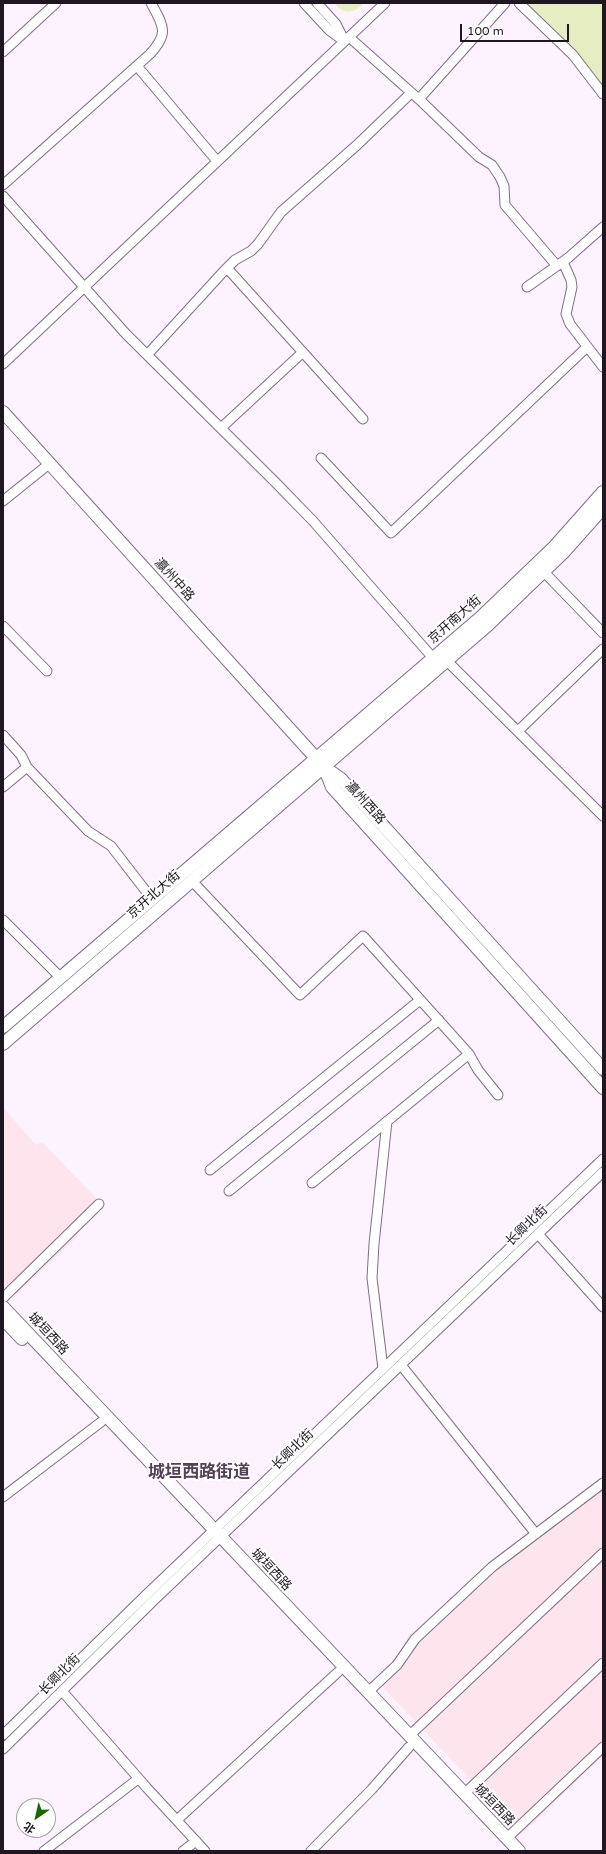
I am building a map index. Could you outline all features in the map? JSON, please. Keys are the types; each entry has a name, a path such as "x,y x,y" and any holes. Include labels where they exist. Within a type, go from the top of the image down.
{"main road":[{"name":"瀛州中路","path":"3,412 320,763"},
{"name":"京开南大街","path":"320,763 532,569 555,546 603,492"},
{"name":"京开南大街","path":"320,763 447,661 488,625 544,572 603,508"},
{"name":"京开北大街","path":"3,1044 192,881 320,763"},
{"name":"京开北大街","path":"3,1027 152,898 320,763"},
{"name":"瀛州西路","path":"320,763 341,779 603,1069"},
{"name":"瀛州西路","path":"320,763 332,787 603,1088"},
{"name":"城垣西路","path":"3,1307 338,1672 464,1794 519,1851"},
{"name":"城垣西路","path":"3,1319 101,1422 368,1692 409,1741 508,1851"}],"street":[{"path":"3,52 56,3"},
{"path":"3,185 160,43 164,32 151,3"},
{"path":"304,3 329,30 347,39"},
{"path":"317,3 347,39 419,99 479,157 492,165 504,186 505,205 560,264 572,280 572,287 566,314 570,324 603,367"},
{"path":"3,364 385,3"},
{"path":"419,99 504,3"},
{"path":"519,3 573,55 603,94"},
{"path":"136,66 217,161"},
{"path":"147,355 175,325 188,308 235,260 251,251 258,244 281,212 357,145 411,93"},
{"path":"3,196 147,355 276,482 340,550 433,658"},
{"path":"527,287 560,264 603,227"},
{"path":"227,268 363,419"},
{"path":"321,458 391,533 587,347"},
{"path":"221,428 303,352"},
{"path":"3,501 50,464"},
{"path":"544,572 603,633"},
{"path":"3,626 47,671"},
{"path":"518,731 603,649"},
{"path":"447,661 603,816"},
{"path":"3,735 22,755 27,767 88,831 111,846 152,898"},
{"path":"3,787 27,767"},
{"path":"192,881 300,995 363,936 469,1054 478,1070 498,1095"},
{"path":"3,920 60,977"},
{"path":"210,1170 420,1000"},
{"path":"229,1191 439,1020"},
{"path":"312,1183 469,1054"},
{"path":"383,1369 372,1278 374,1244 387,1121"},
{"name":"长卿北街","path":"3,1749 214,1536 383,1369 603,1159"},
{"name":"长卿北街","path":"3,1735 214,1536 401,1365 603,1172"},
{"path":"3,1298 99,1204"},
{"path":"538,1234 603,1307"},
{"path":"401,1365 536,1534"},
{"path":"3,1497 101,1422"},
{"path":"368,1692 397,1665 415,1639 492,1567 603,1482"},
{"path":"311,1851 372,1789 409,1741 603,1553"},
{"path":"464,1794 603,1663"},
{"path":"177,1820 338,1672"},
{"path":"62,1691 138,1779 205,1851"},
{"path":"507,1838 603,1747"},
{"path":"44,1851 138,1779"},
{"path":"183,1851 196,1841"}],"shaded area":[{"path":"3,1107 36,1145 42,1142 103,1205 75,1231 79,1235 16,1295 3,1282"},
{"path":"603,1477 603,1756 522,1834 375,1679 400,1655 408,1636 465,1588 469,1581"}],"green space":[{"path":"334,3 364,3 360,7 349,12 341,10"},
{"path":"523,3 603,3 603,90 577,53"}],"district":[{"name":"城垣西路街道","path":"199,1473"}]}
